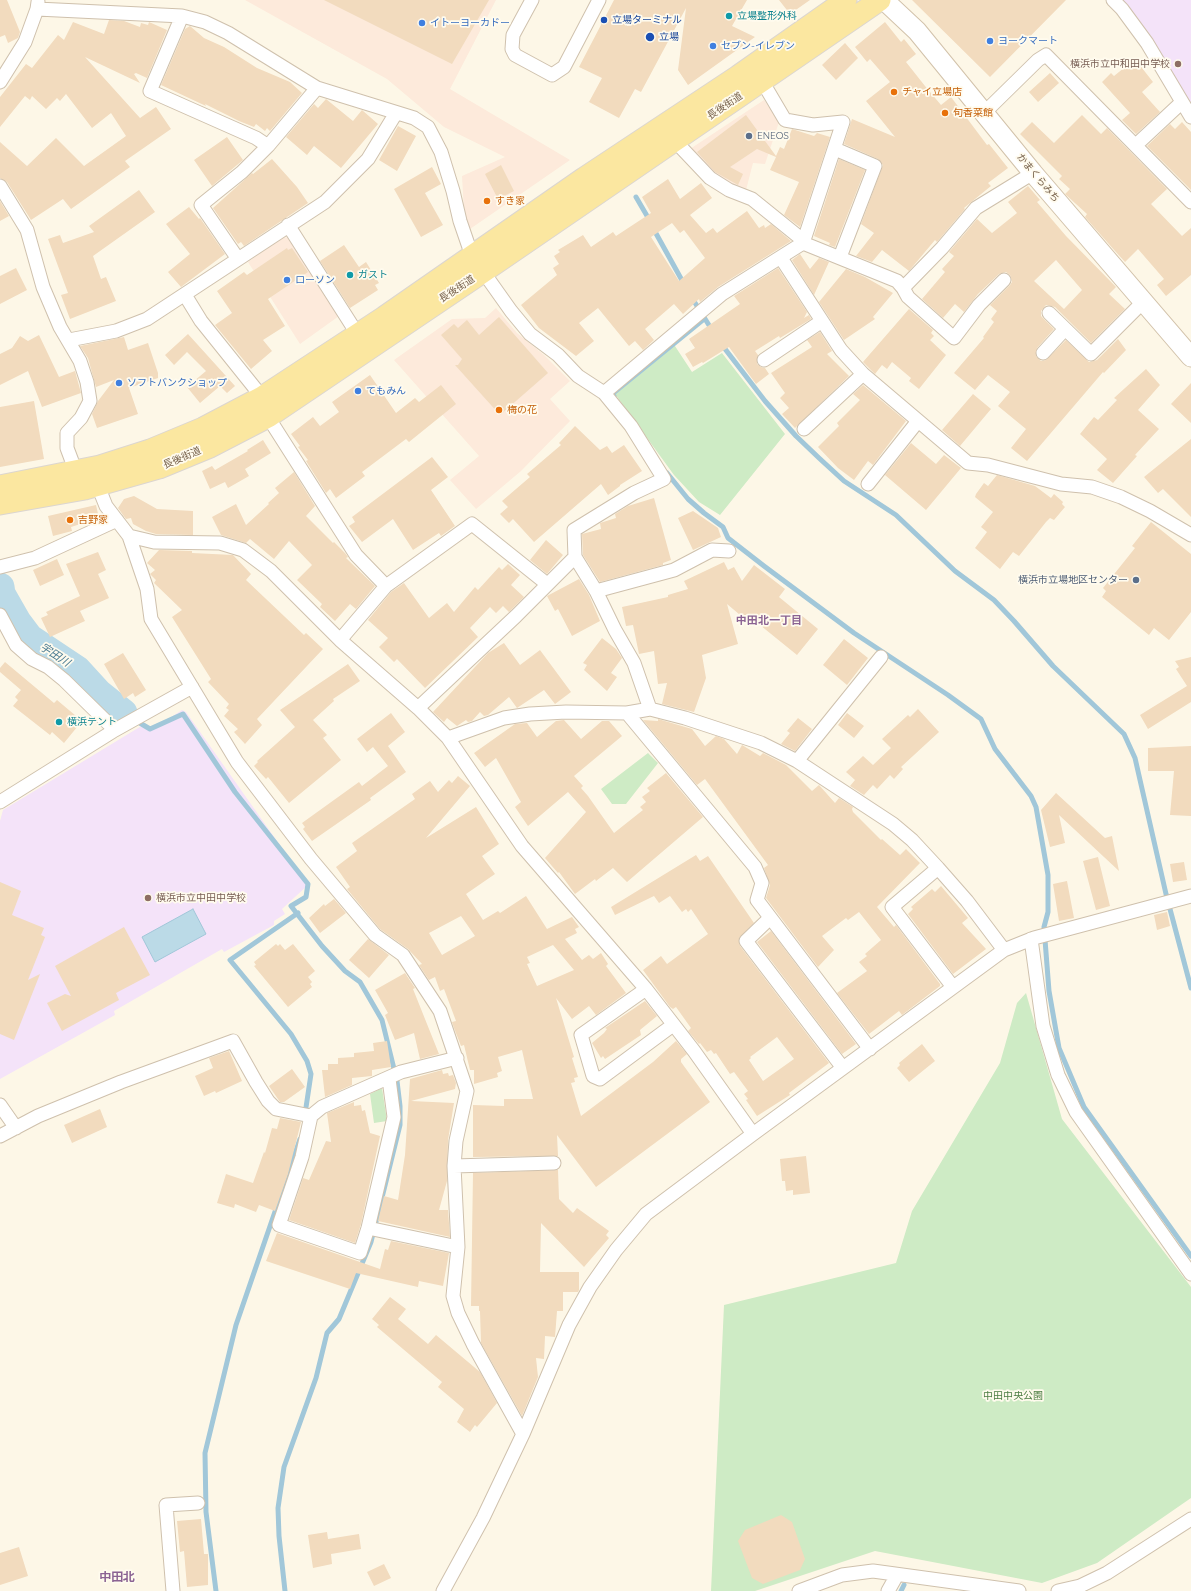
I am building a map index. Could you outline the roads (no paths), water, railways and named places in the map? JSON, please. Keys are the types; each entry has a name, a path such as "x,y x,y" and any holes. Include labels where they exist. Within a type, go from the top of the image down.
{"main road":[{"path":"477,264 584,178 738,76 846,0"},
{"name":"長後街道","path":"0,486 76,472 150,450 203,428 262,397 358,335 477,264 674,140 880,0"},
{"name":"かまくらみち","path":"884,0 917,31 1033,173 1143,302 1188,349"},
{"name":"長後街道","path":"0,504 98,486 159,468 210,446 268,417 477,264"}],"street":[{"path":"532,0 513,35 512,50 515,55 552,75 564,67 599,0"},
{"path":"1112,0 1122,8 1147,43 1181,103 1191,117"},
{"path":"0,82 26,42 37,4 182,16 206,22 228,32 317,88 414,118 428,127 441,152 453,191 460,221 477,264 530,334 558,355 578,376 604,393 635,432 664,480 634,493 574,530 575,557 596,591 615,630 634,662 650,709"},
{"path":"182,16 150,91 256,138 268,146"},
{"path":"984,113 1046,54 1191,202"},
{"path":"604,393 722,294 803,243 843,122 813,125 785,120 762,81"},
{"path":"238,259 200,205 242,172 268,146 317,88"},
{"path":"1136,145 1181,103"},
{"path":"69,340 130,326 147,319 186,295 288,225 325,202 368,159 396,113"},
{"path":"674,140 710,178 729,190 752,199 799,237 803,243 897,281 903,288 908,298 954,338 979,306 1004,280"},
{"path":"835,149 875,166 840,257"},
{"path":"903,288 942,248 976,208 1033,173"},
{"path":"0,186 27,230 43,287 60,327 80,361 90,401 81,418 67,433 67,448 76,472"},
{"path":"288,225 358,335"},
{"path":"781,258 841,350 863,374 968,463 996,467 1061,484 1092,487 1121,497 1150,511 1191,535"},
{"path":"186,295 201,321 262,397"},
{"path":"1049,313 1091,354 1143,302"},
{"path":"764,360 822,321"},
{"path":"1043,353 1065,329"},
{"path":"804,429 863,374"},
{"path":"268,417 356,555 386,586"},
{"path":"868,484 918,421"},
{"path":"98,486 106,506 129,536 147,589 152,619 237,762 311,859 375,935 403,955 440,1011 467,1091 456,1141 454,1166 458,1246 453,1296 458,1313 473,1344 523,1434"},
{"path":"0,567 35,558 117,520"},
{"path":"340,640 386,586 472,524 547,584"},
{"path":"129,536 154,542 220,543 243,550 271,571 340,640 418,708 448,738 522,846 646,989 753,1134"},
{"path":"596,591 674,570 712,550 729,551"},
{"path":"418,708 516,616 575,557"},
{"path":"0,615 16,645 32,659 48,667 59,675 116,730"},
{"path":"797,761 881,657"},
{"path":"0,802 116,730 192,687"},
{"path":"448,738 504,718 530,714 566,712 627,713 650,709 727,731 761,743 797,761 893,824 912,840 967,901 1004,950"},
{"path":"627,713 755,867 762,883 757,900 870,1048"},
{"path":"938,868 892,907 952,987"},
{"path":"443,1591 483,1518 523,1434 569,1325 590,1287 616,1250 646,1214 1004,950 1055,932 1191,896"},
{"path":"770,918 746,941 842,1068"},
{"path":"1033,939 1043,1026 1058,1075 1076,1112 1191,1274"},
{"path":"646,989 581,1035 593,1076 600,1080 674,1025"},
{"path":"0,1136 38,1116 121,1082 233,1041 268,1101 276,1108 311,1116"},
{"path":"388,1079 394,1117 368,1228 360,1253 279,1225 302,1158 311,1116 322,1107 402,1072 457,1058"},
{"path":"0,1105 16,1128"},
{"path":"454,1166 554,1163"},
{"path":"368,1228 458,1246"},
{"path":"173,1591 166,1505 198,1502"},
{"path":"1058,1591 1080,1586 1106,1574 1191,1519"},
{"path":"799,1591 842,1574 873,1571 1019,1591"},
{"path":"888,1591 897,1575"}],"water":[{"path":"193,909 206,934 155,962 142,937"}],"waterway":[{"path":"636,197 650,221"},
{"path":"653,228 684,284"},
{"path":"692,298 712,330"},
{"path":"614,396 612,394 704,319"},
{"path":"722,345 765,401 796,436 844,481 896,515 955,571 994,600 1053,666 1124,734 1135,758 1166,894 1191,988"},
{"path":"667,473 688,499 723,527 728,538 854,633 948,695 981,719 995,749 1031,796 1036,807 1048,875 1048,912 1044,927 1049,991 1059,1048 1084,1107 1191,1256"},
{"name":"宇田川","path":"0,587 1,594 17,622 29,638 77,670 98,693 123,713"},
{"path":"123,713 150,729 183,714 235,792 308,884 306,897 291,906 322,946 345,971 360,982 382,1020 397,1081 400,1106 400,1125 371,1242 339,1319 327,1333 316,1378 284,1467 278,1508 279,1536 285,1591"},
{"path":"298,913 230,960 291,1034 307,1061 311,1074 305,1114"},
{"path":"216,1591 206,1512 205,1453 236,1325 300,1139"},
{"path":"901,1591 904,1585"}],"place":[{"name":"立場整形外科","path":"729,16"},
{"name":"立場ターミナル","path":"604,20"},
{"name":"イトーヨーカドー","path":"422,23"},
{"name":"立場","path":"650,37"},
{"name":"ヨークマート","path":"990,41"},
{"name":"セブン-イレブン","path":"713,46"},
{"name":"横浜市立中和田中学校","path":"1178,64"},
{"name":"チャイ立場店","path":"894,92"},
{"name":"旬香菜館","path":"945,113"},
{"name":"ENEOS","path":"749,136"},
{"name":"すき家","path":"487,201"},
{"name":"ガスト","path":"350,275"},
{"name":"ローソン","path":"287,280"},
{"name":"ソフトバンクショップ","path":"119,383"},
{"name":"てもみん","path":"358,391"},
{"name":"梅の花","path":"499,410"},
{"name":"吉野家","path":"70,520"},
{"name":"横浜市立場地区センター","path":"1136,580"},
{"name":"横浜テント","path":"59,722"},
{"name":"横浜市立中田中学校","path":"148,898"}],"district":[{"name":"中田北一丁目","path":"769,621"},
{"name":"中田北","path":"117,1577"}],"park label":[{"name":"中田中央公園","path":"1013,1396"}]}
